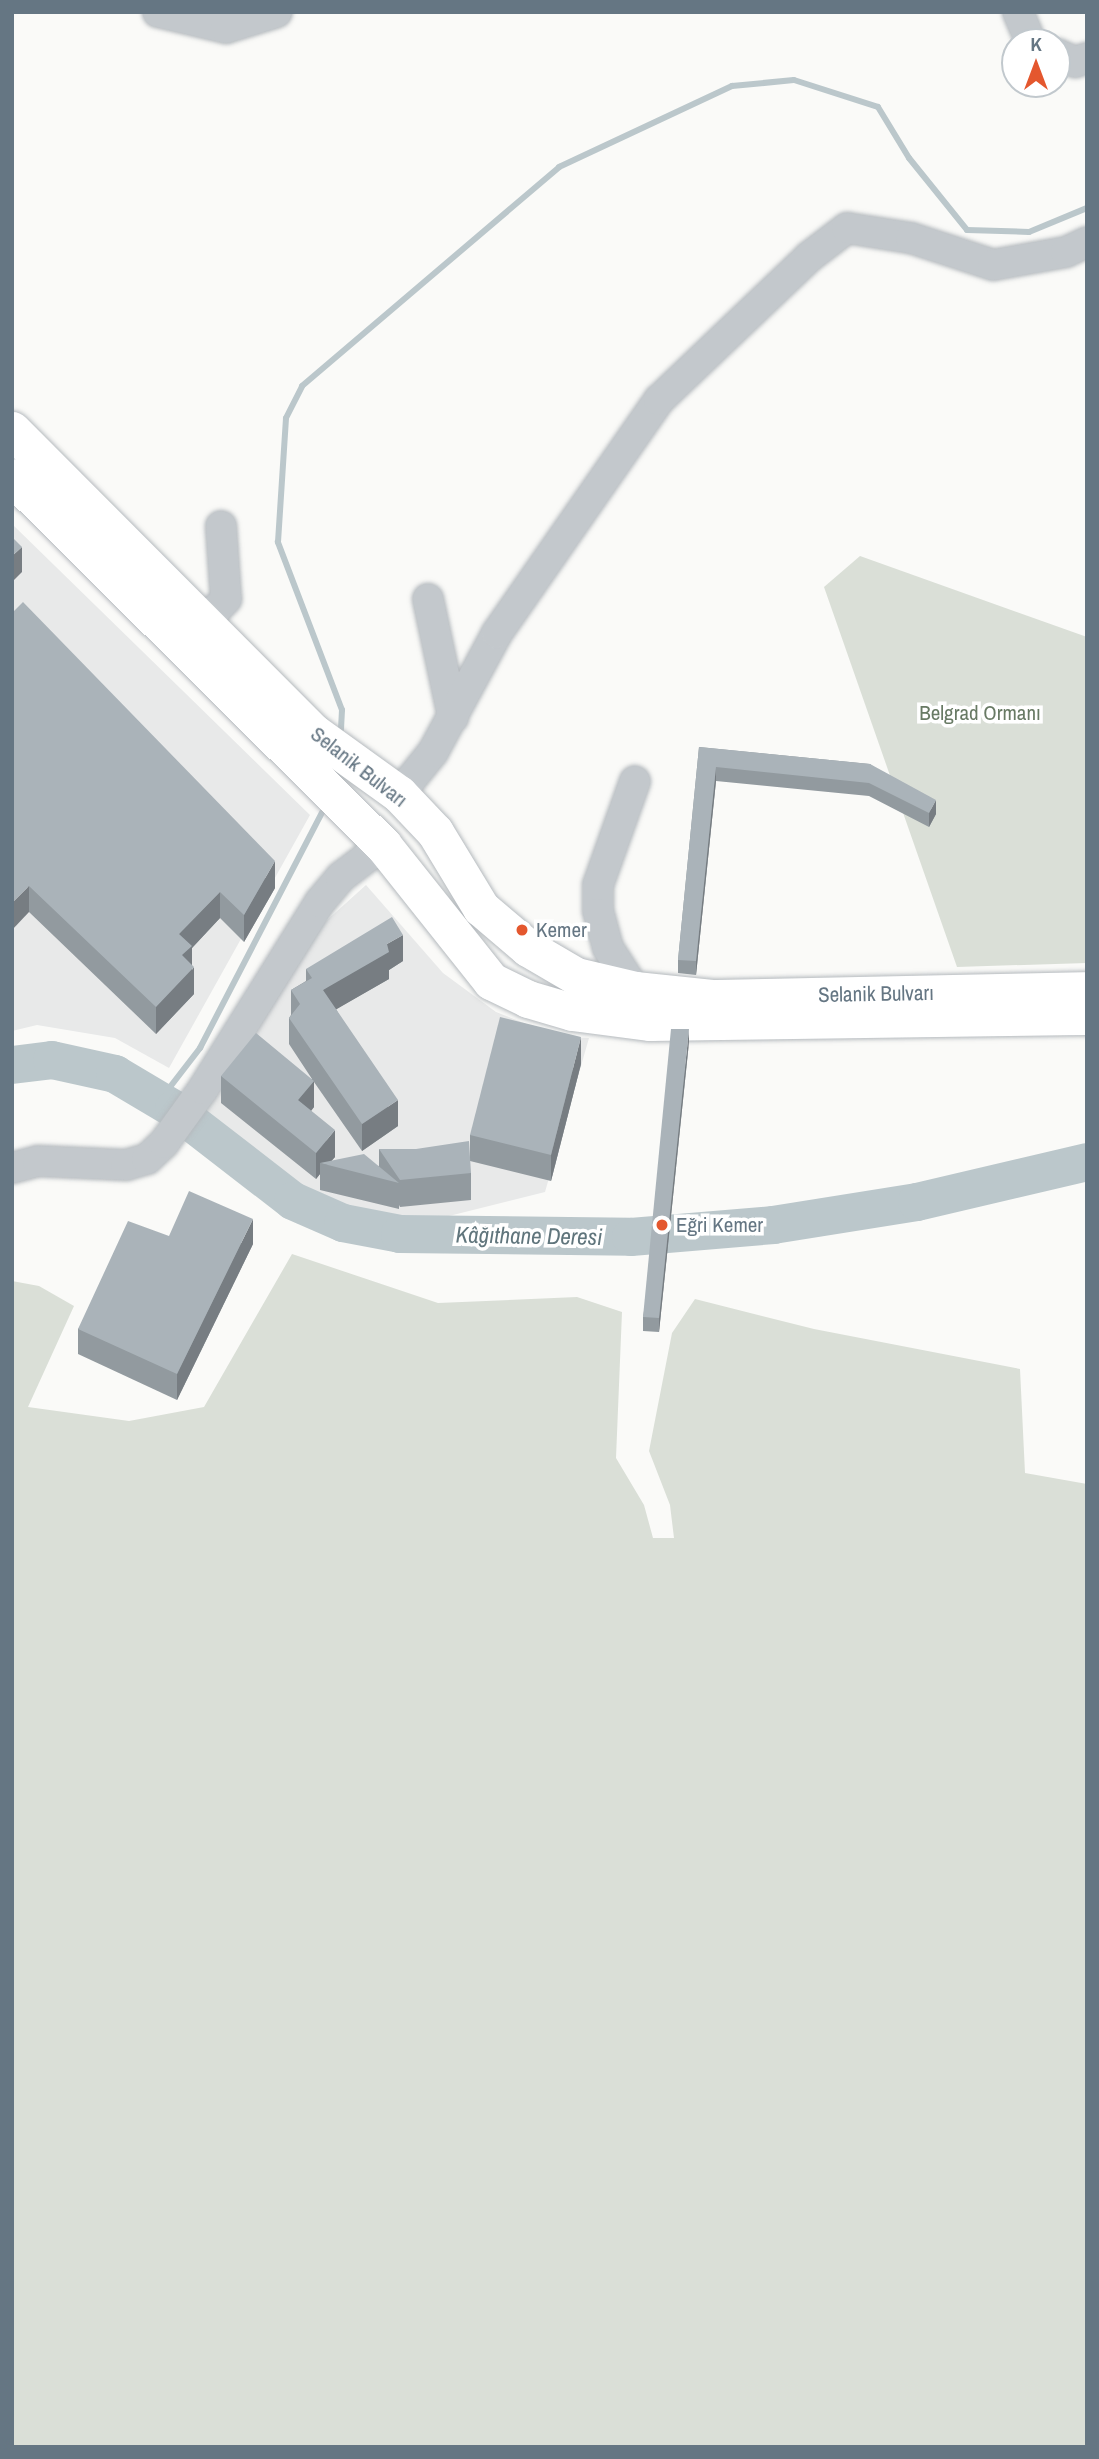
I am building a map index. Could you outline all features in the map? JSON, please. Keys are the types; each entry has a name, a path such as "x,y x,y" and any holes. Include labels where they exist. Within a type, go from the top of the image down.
{"main road":[{"name":"Selanik Bulvarı","path":"12,430 202,624 313,732 395,790 435,832 481,908 528,948 576,976 635,990 712,998 1087,990"},
{"name":"Selanik Bulvarı","path":"12,477 383,845 491,981 528,999 572,1012 650,1022 748,1024 1087,1016"},
{"path":"395,790 390,826 383,845 436,866 481,908"},
{"path":"1014,1017 1087,1036"}],"street":[{"path":"158,12 226,28 277,12"},
{"path":"395,790 433,752 497,633 659,400 809,257 847,228 911,239 993,265 1066,252 1087,242"},
{"path":"202,624 226,599 221,526"},
{"path":"428,599 453,717"},
{"path":"635,781 598,885 598,910 608,948 635,990"},
{"path":"12,1168 38,1161 126,1165 147,1159 164,1143 203,1089 320,902 341,877 383,845"}],"shaded area":[{"path":"12,524 310,815 169,1068 115,1038 37,1025 12,1031"},
{"path":"366,885 443,973 496,1012 560,1037 589,1038 545,1192 405,1227 358,1219 306,1195 255,1161 201,1111 325,922"}],"green space":[{"name":"Belgrad Ormanı","path":"860,556 1087,637 1087,963 957,967 824,587"},
{"path":"292,1254 438,1303 577,1297 622,1312 616,1458 644,1505 653,1538 674,1538 670,1505 649,1451 672,1333 695,1299 814,1329 1020,1369 1025,1473 1087,1484 1087,2447 12,2447 12,1281 39,1286 74,1306 28,1407 129,1421 204,1407"}],"building":[{"path":"12,537 22,547 12,556"},
{"path":"23,602 275,861 244,915 220,892 179,934 192,946 182,955 194,967 156,1007 29,886 12,903 12,613"},
{"path":"699,747 870,764 936,800 929,813 869,783 716,767 696,961 678,960"},
{"path":"392,917 403,935 387,944 389,952 323,990 398,1100 362,1124 289,1018 300,1004 291,990 312,978 306,969"},
{"path":"500,1017 581,1037 551,1155 470,1135"},
{"path":"671,1029 689,1029 659,1318 643,1317"},
{"path":"256,1033 314,1081 298,1100 335,1130 316,1153 221,1076"},
{"path":"469,1141 471,1173 400,1180 379,1149 416,1149"},
{"path":"364,1154 399,1183 320,1163"},
{"path":"189,1191 253,1219 177,1374 78,1329 128,1221 169,1236"}],"waterway":[{"path":"341,729 342,710 278,542 286,418 302,386 559,167 732,86 794,80 878,107 909,158 967,230 1029,232 1087,208"},
{"path":"160,1100 200,1048 322,813"},
{"name":"Kâğıthane Deresi","path":"12,1065 52,1060 115,1074 174,1109 293,1201 343,1223 400,1234 631,1237 773,1225 917,1202 1087,1162"}],"place":[{"name":"Kemer","path":"522,930"},
{"name":"Eğri Kemer","path":"662,1225"}]}
